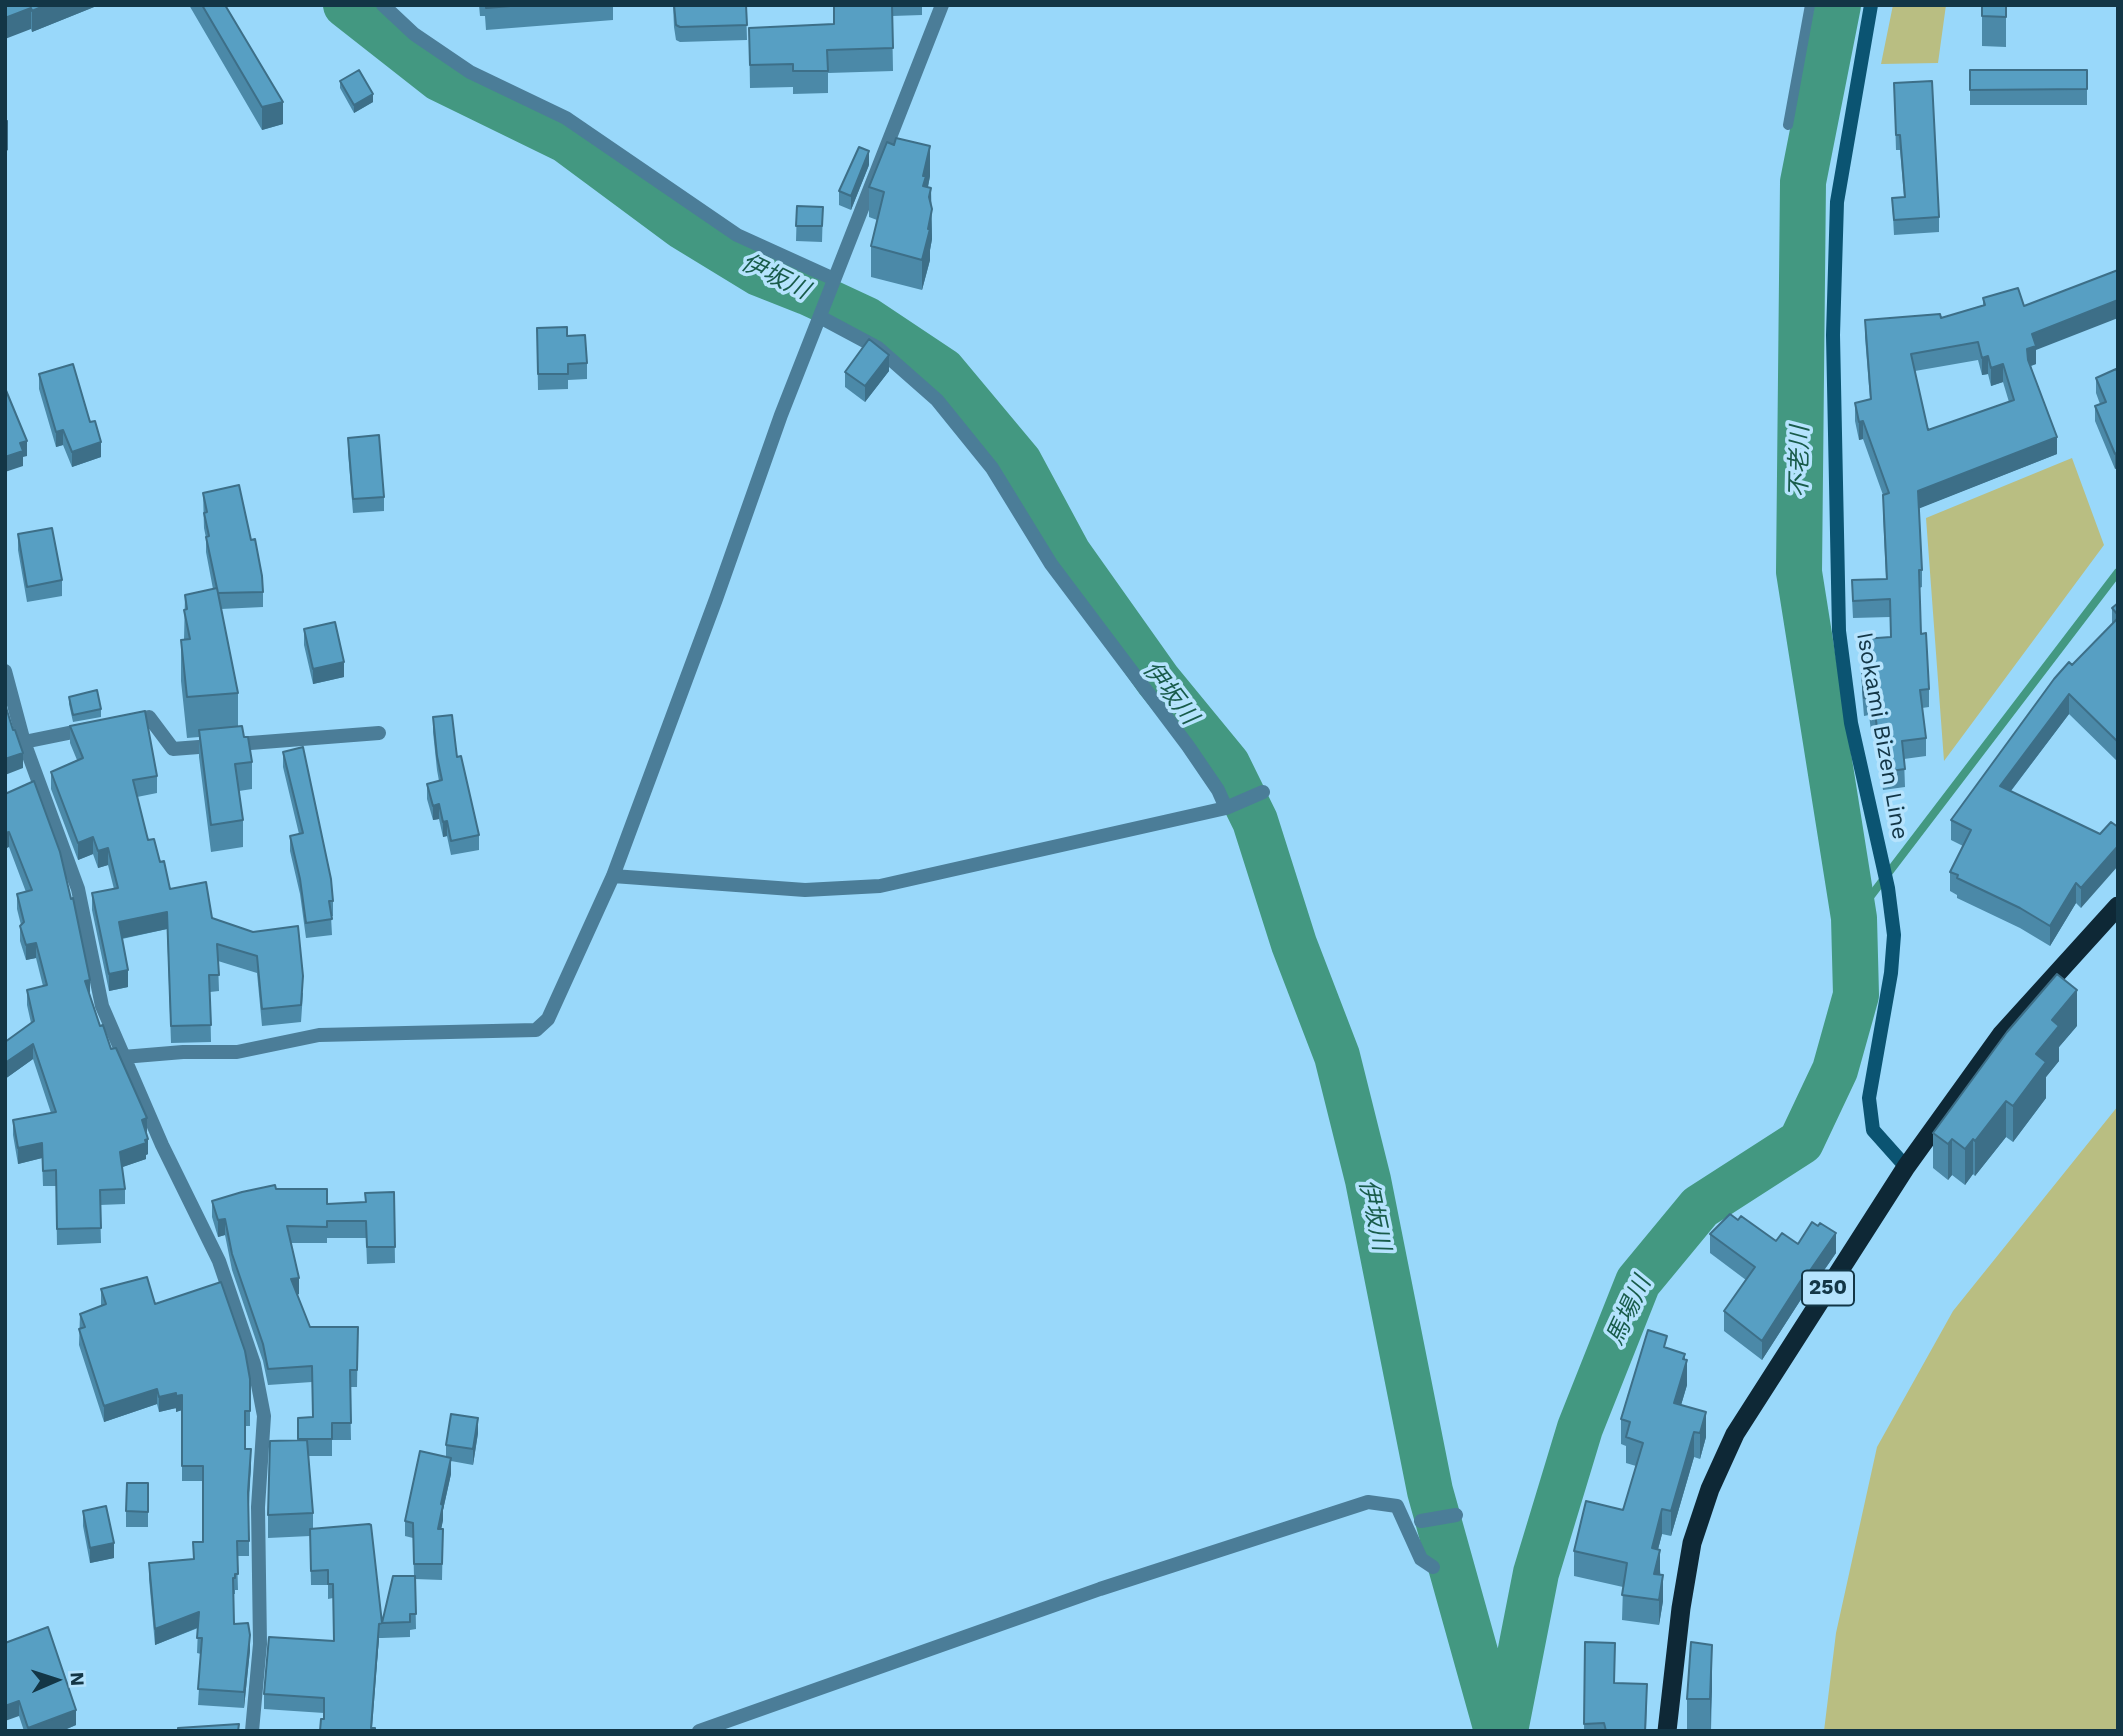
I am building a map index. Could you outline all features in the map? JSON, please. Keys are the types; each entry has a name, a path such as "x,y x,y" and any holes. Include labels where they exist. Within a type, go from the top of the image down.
{"highway":[{"name":"250","path":"1667,1731 1681,1608 1692,1543 1710,1489 1735,1434 1906,1167 2001,1035 2118,906"}],"main road":[{"name":"Isokami Bizen Line","path":"1871,5 1836,202 1833,335 1839,631 1851,723 1888,888 1894,935 1891,973 1869,1098 1873,1130 1906,1167"}],"street":[{"path":"383,5 414,34 470,72 566,118 737,235 832,284"},
{"path":"123,1057 183,1052 237,1052 320,1035 536,1030 548,1019 612,876 716,599 781,415 942,5"},
{"path":"822,313 878,348 937,400 992,468 1051,564 1188,746 1229,807"},
{"path":"5,671 24,742 78,889 102,1006 162,1145 219,1261 254,1364 264,1416 258,1507 260,1644 252,1731"},
{"path":"24,742 149,717 173,749 379,733"},
{"path":"612,876 805,890 880,886 1229,807 1260,794"},
{"path":"699,1731 1100,1589 1368,1502 1398,1506 1421,1559 1433,1567"},
{"path":"1425,1521 1454,1515"}],"lane":[{"path":"1788,125 1810,5"}],"green space":[{"path":"1893,5 1946,5 1938,63 1881,64"},
{"path":"2072,458 2104,545 1944,761 1926,518"},
{"path":"2118,1106 2118,1731 1824,1731 1836,1633 1877,1447 1953,1311"}],"building":[{"path":"5,5 46,5 5,18"},
{"path":"202,5 225,5 283,102 262,107"},
{"path":"486,5 523,5 486,8"},
{"path":"674,5 746,5 747,25 680,27 676,25"},
{"path":"834,5 892,5 893,48 827,50 828,71 793,71 793,64 750,65 749,28 834,24"},
{"path":"1982,5 2006,5 2006,17 1982,16"},
{"path":"359,70 373,94 354,105 340,81"},
{"path":"1970,70 2087,70 2087,89 1970,90"},
{"path":"1932,81 1939,217 1894,220 1892,198 1905,197 1900,135 1896,135 1894,83"},
{"path":"896,138 930,146 923,186 931,188 929,197 932,209 922,260 871,246 884,192 869,187 887,142 894,145"},
{"path":"859,147 869,151 851,196 839,191"},
{"path":"797,206 823,207 822,226 796,226"},
{"path":"2118,270 2118,300 2032,334 2036,346 2027,349 2028,360 2057,437 1918,491 1922,570 1919,570 1921,634 1926,633 1929,689 1920,690 1926,738 1902,741 1905,769 1883,772 1875,713 1871,713 1869,697 1864,698 1863,639 1891,637 1890,599 1853,601 1852,580 1887,579 1883,495 1889,493 1863,421 1859,422 1855,403 1871,399 1865,320 1940,314 1941,318 1985,305 1983,298 2018,288 2024,306","holes":["1978,342 1982,358 1988,356 1991,368 2003,364 2014,400 1928,430 1911,354"]},
{"path":"567,327 567,336 585,335 587,363 568,364 568,374 538,374 537,328"},
{"path":"869,339 889,355 865,386 845,372"},
{"path":"73,364 90,422 95,421 101,442 72,452 63,430 56,432 39,374"},
{"path":"2116,369 2118,452 2115,454 2095,406 2106,402 2096,378"},
{"path":"5,388 27,441 20,443 23,451 5,457"},
{"path":"379,435 384,497 353,499 348,438"},
{"path":"239,485 251,540 255,539 263,592 218,593 206,537 209,536 203,493"},
{"path":"52,528 62,580 27,587 18,534"},
{"path":"217,588 238,693 187,697 181,640 190,639 184,610 187,609 185,595"},
{"path":"2118,603 2118,615 2112,608"},
{"path":"2118,618 2118,742 2069,694 2000,786 2100,834 2111,822 2118,827 2118,846 2081,888 2076,883 2050,926 1950,872 1971,830 1951,820 2054,679 2069,662 2072,665"},
{"path":"335,622 344,662 313,669 304,629"},
{"path":"97,690 101,709 73,715 69,697"},
{"path":"5,704 23,753 5,759"},
{"path":"145,711 157,776 133,780 148,840 154,839 160,862 164,861 170,889 206,882 212,918 253,932 298,926 303,976 301,1005 262,1009 257,956 217,944 219,975 209,975 211,1025 171,1026 167,912 119,922 128,970 109,974 92,893 118,888 108,848 98,851 93,837 78,843 51,772 83,758 70,726"},
{"path":"452,715 457,757 461,756 479,835 451,841 447,821 443,822 439,804 433,806 427,784 442,780 433,717"},
{"path":"242,726 244,737 248,737 252,762 235,764 243,820 211,825 199,730"},
{"path":"303,747 331,879 333,901 329,901 332,919 306,923 290,836 303,833 283,752"},
{"path":"34,781 60,852 71,899 73,898 90,980 85,981 100,1026 103,1025 111,1049 116,1048 147,1118 142,1120 148,1139 145,1140 146,1143 120,1152 125,1189 100,1190 101,1228 57,1229 56,1170 43,1171 42,1143 18,1148 13,1120 56,1112 33,1044 5,1063 5,1042 34,1021 27,990 47,985 36,943 26,945 20,926 24,922 17,894 32,890 9,832 5,833 5,794"},
{"path":"2057,974 2077,990 2052,1020 2059,1026 2036,1054 2046,1062 2013,1106 2006,1101 1975,1141 1973,1139 1965,1149 1952,1139 1948,1144 1933,1133 2007,1032"},
{"path":"275,1185 276,1189 327,1189 327,1204 366,1202 365,1193 394,1192 395,1247 367,1247 366,1221 327,1221 327,1227 287,1226 299,1278 291,1279 310,1327 358,1327 357,1370 350,1370 351,1423 332,1423 332,1439 298,1439 298,1418 313,1417 312,1366 268,1369 263,1344 232,1254 225,1219 218,1220 212,1201"},
{"path":"1730,1214 1738,1220 1741,1216 1776,1241 1782,1233 1798,1244 1812,1222 1818,1226 1820,1223 1836,1233 1809,1272 1807,1271 1762,1341 1724,1311 1755,1267 1710,1234"},
{"path":"147,1277 155,1304 221,1282 245,1351 250,1379 250,1411 245,1411 245,1449 251,1449 249,1541 237,1541 238,1574 233,1578 234,1624 248,1623 250,1635 244,1692 198,1689 202,1638 197,1638 199,1612 155,1629 149,1563 194,1559 193,1542 203,1542 203,1466 182,1466 182,1395 176,1396 176,1393 159,1397 157,1389 104,1406 79,1329 85,1327 80,1314 106,1304 101,1289"},
{"path":"1648,1330 1667,1336 1664,1347 1685,1354 1683,1359 1687,1360 1674,1403 1706,1412 1700,1433 1694,1432 1671,1511 1662,1509 1652,1548 1660,1550 1654,1574 1663,1575 1659,1600 1622,1595 1627,1563 1574,1551 1586,1501 1623,1510 1643,1443 1626,1437 1630,1422 1621,1419"},
{"path":"451,1414 478,1418 473,1449 446,1445"},
{"path":"307,1440 313,1513 268,1515 270,1441"},
{"path":"420,1451 451,1458 438,1529 443,1529 442,1564 414,1564 413,1523 405,1521"},
{"path":"127,1483 148,1483 148,1512 126,1511"},
{"path":"106,1506 114,1543 90,1548 83,1511"},
{"path":"369,1524 382,1623 379,1624 371,1728 375,1728 375,1731 320,1731 321,1719 324,1719 324,1698 264,1694 269,1637 334,1641 333,1584 328,1584 328,1570 311,1571 310,1529"},
{"path":"393,1576 415,1576 416,1614 410,1614 410,1622 382,1623"},
{"path":"48,1627 76,1710 28,1728 19,1701 5,1706 5,1643"},
{"path":"1585,1642 1615,1643 1614,1683 1647,1684 1645,1731 1606,1731 1604,1723 1584,1724"},
{"path":"1691,1642 1712,1645 1710,1699 1687,1699"},
{"path":"239,1724 238,1731 178,1731 178,1728"}],"waterway":[{"name":"伊坂川","path":"346,5 439,78 566,140 682,226 759,273 865,319 943,371 1019,462 1068,553 1158,680 1227,764 1255,821 1294,944 1337,1056 1368,1180 1430,1491 1497,1731"},
{"name":"不老川","path":"1505,1731 1536,1573 1580,1428 1638,1282 1700,1207 1801,1142 1835,1070 1856,995 1854,918 1799,572 1803,182 1838,5"},
{"path":"1854,918 2118,572"}],"water label":[{"name":"馬場川","path":"1629,1311"}]}
